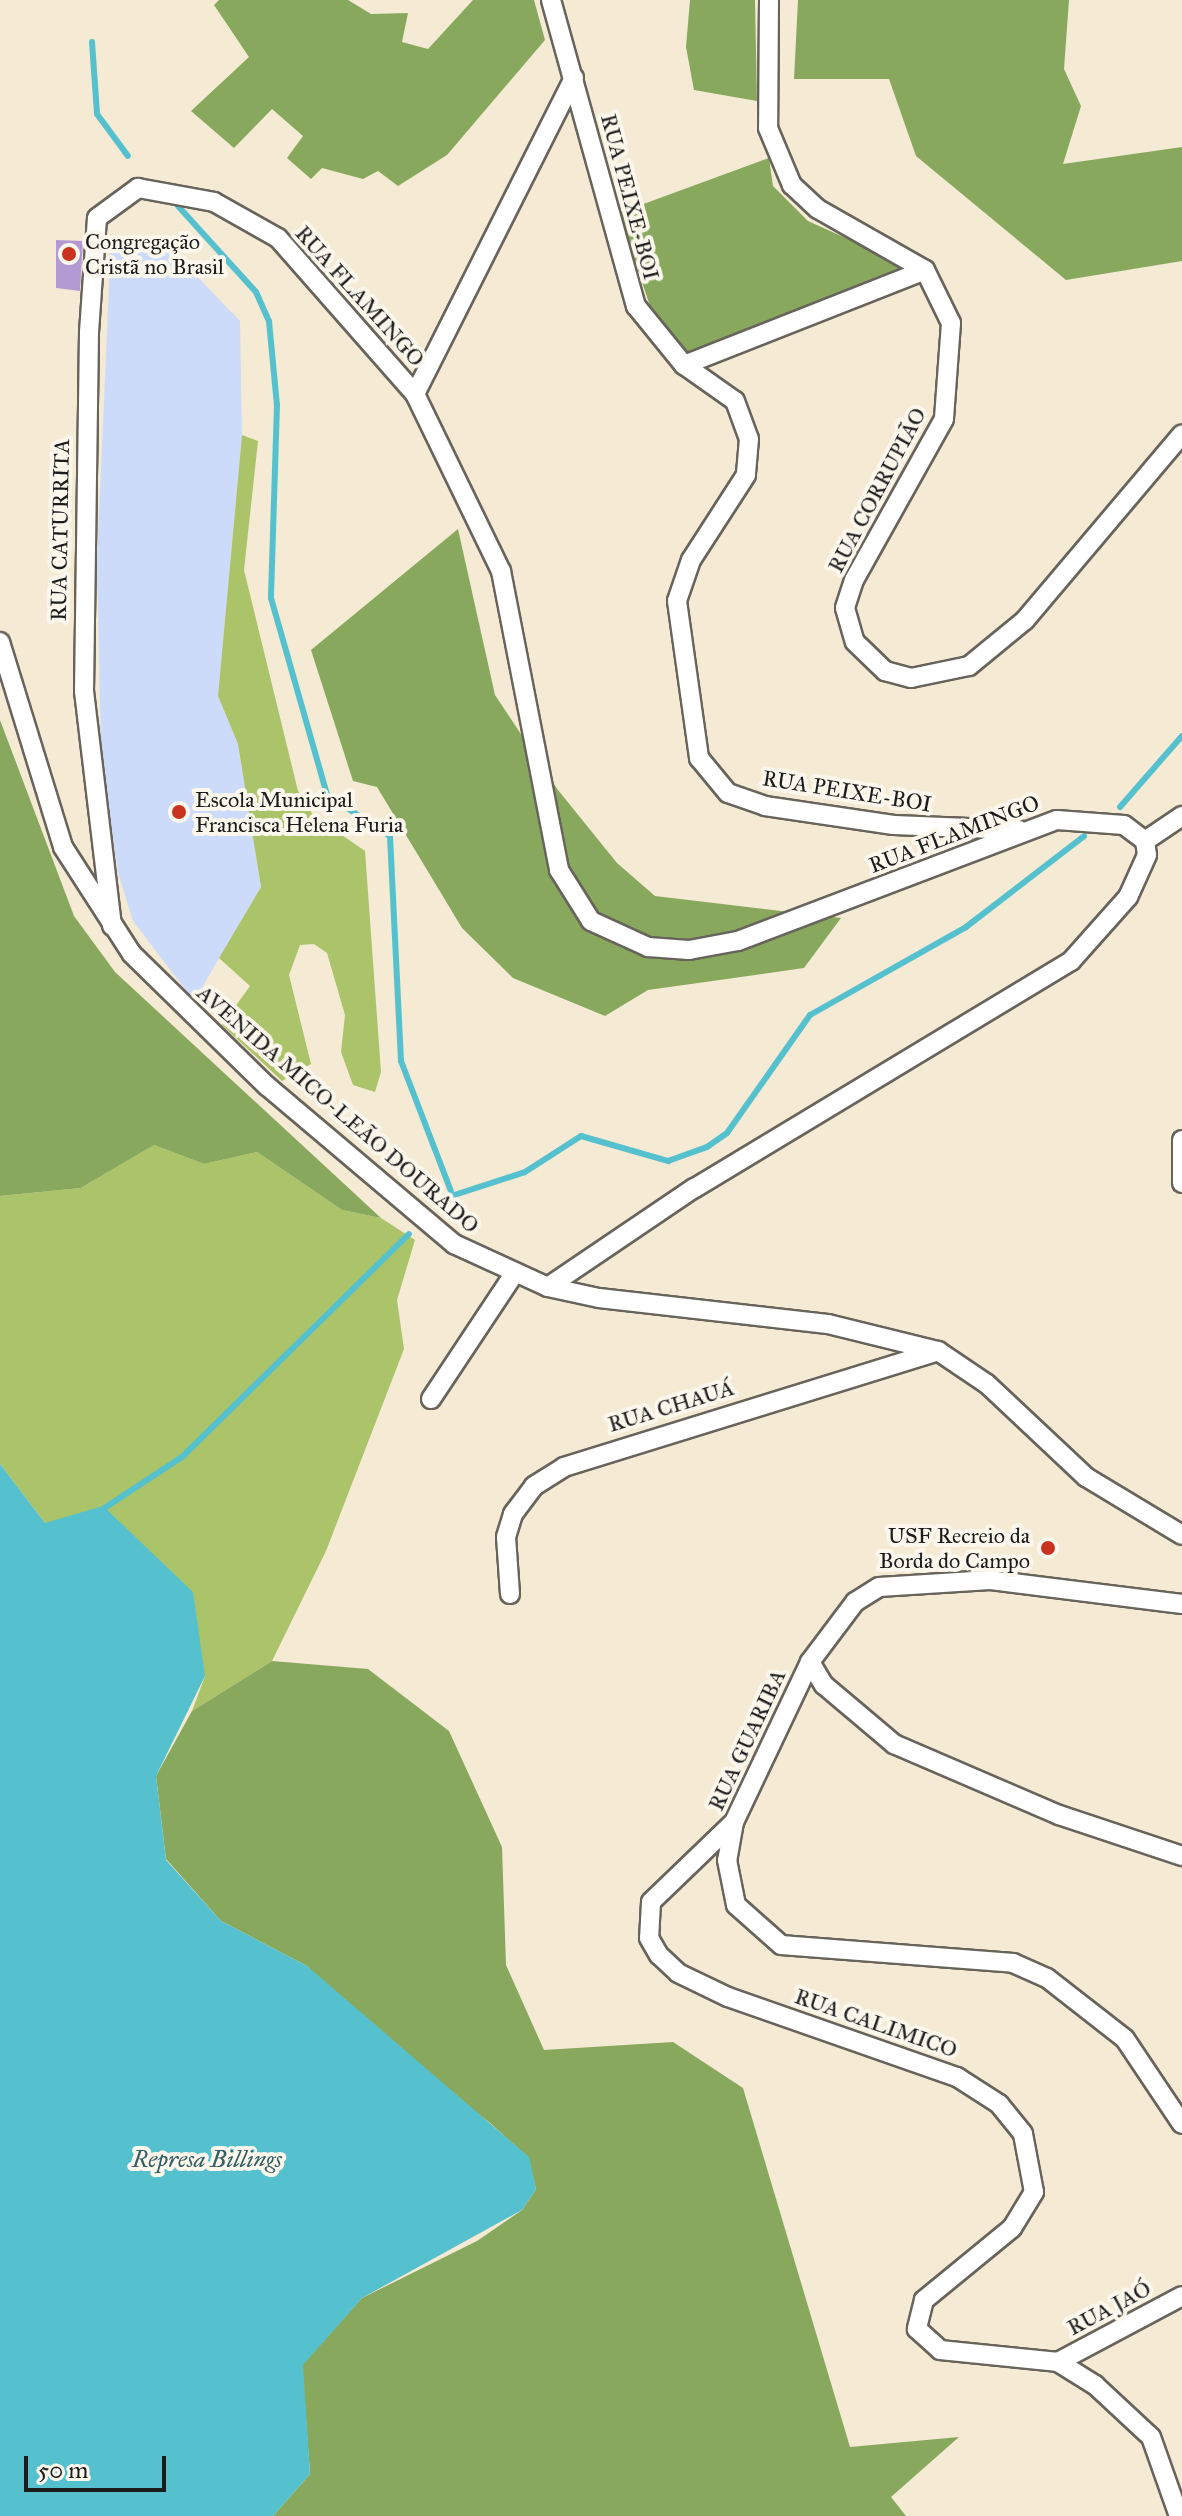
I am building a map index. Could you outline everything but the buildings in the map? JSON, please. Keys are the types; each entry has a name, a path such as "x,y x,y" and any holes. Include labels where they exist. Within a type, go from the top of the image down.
{"street":[{"name":"RUA PEIXE-BOI","path":"551,0 636,306 684,365 735,401 749,439 746,475 691,560 677,601 691,730 712,780 765,806 840,818 1030,830"},
{"path":"769,0 768,128 792,185 818,209 925,270"},
{"name":"RUA FLAMINGO","path":"415,394 574,78"},
{"name":"RUA FLAMINGO","path":"97,218 124,192 148,187 242,213 278,238 415,394 501,571 559,870 591,921 648,947 689,950 738,941 1057,820 1100,820 1124,825 1145,841"},
{"name":"RUA CATURRITA","path":"97,218 82,600 100,842 112,926"},
{"path":"684,365 925,270"},
{"name":"RUA CORRUPIÃO","path":"925,270 951,323 944,419 845,608 855,642 885,671 934,678 996,647 1182,434"},
{"name":"AVENIDA MICO-LEÃO DOURADO","path":"0,642 75,872 112,926 167,994 267,1086 436,1230 514,1274 548,1287 871,1331 938,1351 987,1384 1086,1477 1182,1535"},
{"path":"548,1287 694,1188 1071,961 1128,897 1147,855 1145,841 1182,816"},
{"path":"75,872 100,842"},
{"path":"1182,1140 1182,1183"},
{"path":"431,1399 514,1274"},
{"name":"RUA CHAUÁ","path":"510,1594 506,1537 513,1514 534,1486 564,1467 938,1351"},
{"name":"RUA GUARIBA","path":"1182,1604 990,1580 908,1580 855,1602 810,1662 734,1822 727,1883 754,1927 781,1945 809,1951 1013,1963 1047,1978 1125,2039 1182,2124"},
{"path":"810,1662 824,1685 894,1744 1059,1815 1182,1856"},
{"name":"RUA CALIMICO","path":"734,1822 651,1902 649,1938 659,1955 678,1973 728,1997 957,2077 999,2104 1023,2134 1034,2165 1027,2211 924,2300 917,2329 940,2350 1058,2362"},
{"name":"RUA JAÓ","path":"1058,2362 1182,2296"},
{"path":"1058,2362 1151,2437 1179,2516"}],"shaded area":[{"path":"111,239 164,242 240,321 242,435 218,696 238,744 261,887 194,1001 133,921 118,873 101,751 97,561"}],"green space":[{"path":"219,0 348,0 371,14 408,13 402,42 428,49 473,0 534,0 545,40 447,155 398,186 378,171 363,179 322,168 311,179 287,158 303,136 272,109 234,148 191,111 249,57 214,5"},
{"path":"690,0 755,0 757,101 694,90 686,47"},
{"path":"798,0 1069,0 1064,69 1081,106 1063,164 1182,147 1182,261 1066,280 916,156 889,79 794,79"},
{"path":"769,158 773,186 808,221 910,267 688,353 651,309 619,213"},
{"path":"242,435 258,441 244,570 298,791 313,815 365,851 381,1072 375,1092 353,1085 341,1052 345,1015 327,953 314,944 300,945 289,975 311,1064 282,1081 222,1025 250,986 219,958 261,887 238,744 218,696"},
{"path":"458,529 495,695 558,790 617,863 655,896 841,918 804,968 648,990 605,1016 513,978 462,928 377,787 353,781 311,650"},
{"path":"0,720 74,916 115,972 381,1218 342,1210 257,1152 204,1164 154,1145 81,1188 0,1196"},
{"path":"154,1145 204,1164 257,1152 342,1210 381,1218 415,1240 397,1300 404,1349 326,1551 272,1661 192,1711 205,1676 45,1523 0,1464 0,1196 81,1188"},
{"path":"272,1661 368,1669 449,1731 502,1847 506,1965 544,2050 673,2042 743,2088 850,2447 959,2437 891,2497 906,2516 273,2516 310,2474 302,2365 362,2298 477,2241 522,2210 536,2189 528,2157 490,2123 382,2038 307,1966 221,1921 166,1859 156,1776 192,1711"}],"water":[{"name":"Represa Billings","path":"0,1464 45,1523 103,1506 193,1592 205,1676 156,1776 166,1860 221,1921 307,1966 529,2157 536,2189 522,2210 362,2298 303,2365 310,2474 273,2516 0,2516"}],"waterway":[{"path":"92,42 97,114 128,156"},
{"path":"178,206 256,292 269,321 277,405 271,598 327,795 390,836 401,1061 451,1191"},
{"path":"1120,807 1182,736"},
{"path":"442,1199 525,1172 581,1136 668,1161 707,1147 727,1133 810,1015 966,927 1084,836"},
{"path":"100,1511 182,1457 409,1234"}],"place":[{"name":"Congregação Cristã no Brasil","path":"69,254"},
{"name":"Escola Municipal Francisca Helena Furia","path":"179,812"},
{"name":"USF Recreio da Borda do Campo","path":"1048,1548"}]}
